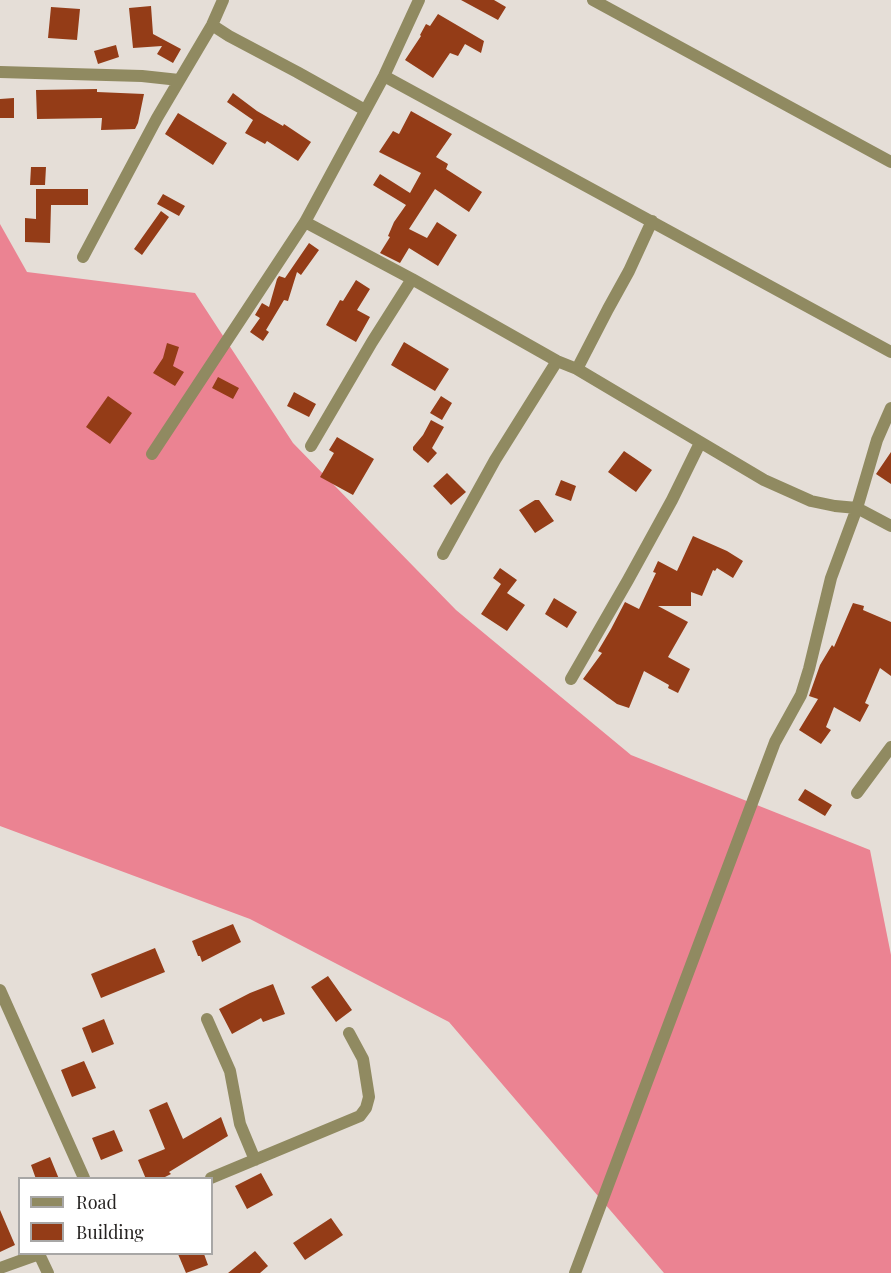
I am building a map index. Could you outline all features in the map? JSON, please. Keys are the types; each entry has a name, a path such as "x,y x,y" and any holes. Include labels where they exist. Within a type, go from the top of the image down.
{"street":[{"path":"84,257 157,118 212,25 223,0"},
{"path":"152,454 305,222 384,76 419,0"},
{"path":"593,0 891,162"},
{"path":"212,25 365,110"},
{"path":"0,72 142,76 179,80"},
{"path":"384,76 891,352"},
{"path":"577,369 629,271 652,221"},
{"path":"305,222 557,361 577,369 764,480 811,501 856,508 891,526"},
{"path":"311,446 412,279"},
{"path":"443,554 495,460 557,361"},
{"path":"575,1273 775,742 801,695 831,578 877,440 891,408"},
{"path":"571,679 672,500 700,443"},
{"path":"857,793 891,747"},
{"path":"0,990 83,1177"},
{"path":"207,1019 230,1071 240,1124 255,1160"},
{"path":"213,1179 360,1116 366,1108 369,1097 363,1059 349,1033"},
{"path":"0,1268 36,1255"},
{"path":"39,1255 48,1273"}],"shaded area":[{"path":"0,224 27,272 195,293 293,443 456,610 631,755 870,850 891,955 891,1273 664,1273 449,1022 250,919 0,826"}],"building":[{"path":"461,0 494,0 506,7 498,20"},
{"path":"151,6 153,34 181,49 173,63 157,54 162,46 133,48 129,8"},
{"path":"51,7 80,9 77,40 48,38"},
{"path":"438,14 484,41 481,53 465,44 458,56 450,53 433,78 405,60 426,24 430,26"},
{"path":"116,45 119,57 98,64 94,51"},
{"path":"97,89 97,92 144,94 135,129 101,130 102,118 37,119 36,90"},
{"path":"233,93 257,111 283,126 284,124 311,142 298,161 267,141 265,144 245,133 253,120 227,102"},
{"path":"14,98 14,118 0,118 0,99"},
{"path":"411,111 452,134 436,157 448,164 446,169 482,192 469,212 435,189 409,229 427,238 437,222 457,235 438,266 409,248 400,263 380,253 390,237 388,236 394,222 406,205 373,185 380,174 410,193 421,173 379,152 393,131 399,134"},
{"path":"178,113 227,143 213,165 165,134"},
{"path":"31,167 46,167 45,185 30,185"},
{"path":"36,189 88,189 88,205 51,205 50,243 25,242 25,218 36,219"},
{"path":"163,194 185,206 179,216 157,204"},
{"path":"161,211 169,217 142,255 134,249"},
{"path":"309,243 319,250 301,275 297,272 288,301 284,300 266,330 269,332 263,341 250,332 260,318 255,315 262,303 269,307 277,279 279,276 285,278"},
{"path":"356,280 370,289 357,310 370,317 356,342 326,325 340,300 343,301"},
{"path":"404,342 449,369 435,391 391,365"},
{"path":"167,343 179,347 173,366 184,372 175,386 153,373 163,358"},
{"path":"218,377 239,388 233,399 212,388"},
{"path":"294,392 316,404 309,417 287,406"},
{"path":"108,396 132,413 110,444 86,427"},
{"path":"441,396 452,403 442,420 430,413"},
{"path":"431,420 444,427 432,448 437,453 428,463 413,450 413,447"},
{"path":"337,437 374,459 353,495 320,477 334,453 329,450"},
{"path":"624,451 652,470 636,492 608,472"},
{"path":"891,452 891,484 876,474"},
{"path":"447,473 466,492 451,505 433,486"},
{"path":"561,480 576,486 571,501 555,495"},
{"path":"539,500 554,521 535,533 519,510"},
{"path":"693,536 743,561 733,578 717,568 713,570 702,596 691,592 691,606 658,606 688,622 668,657 690,669 678,693 668,688 669,685 644,671 629,708 617,704 583,679 602,653 598,651 625,602 639,609 656,573 653,572 658,561 677,571"},
{"path":"500,568 517,580 507,593 525,605 507,631 481,614 501,584 493,578"},
{"path":"554,598 577,612 567,628 545,614"},
{"path":"853,603 864,606 863,610 891,622 891,676 880,668 865,703 869,705 860,722 834,707 826,727 831,730 821,744 799,730 818,699 809,696 820,665 832,645 834,647"},
{"path":"805,789 832,805 825,816 798,800"},
{"path":"233,924 241,942 202,962 192,941"},
{"path":"155,948 165,972 101,998 91,974"},
{"path":"328,976 352,1010 336,1022 311,987"},
{"path":"273,984 285,1014 263,1022 261,1018 232,1034 219,1009"},
{"path":"104,1019 114,1044 92,1053 82,1028"},
{"path":"84,1061 96,1088 72,1097 61,1070"},
{"path":"167,1102 183,1139 221,1117 228,1136 169,1172 171,1174 165,1177 145,1177 138,1160 165,1149 149,1110"},
{"path":"114,1130 123,1151 101,1160 92,1138"},
{"path":"50,1157 58,1177 35,1177 31,1165"},
{"path":"261,1173 273,1195 247,1209 235,1186"},
{"path":"0,1210 15,1245 0,1252"},
{"path":"331,1218 343,1235 305,1260 293,1243"},
{"path":"255,1251 268,1266 260,1273 228,1273"},
{"path":"178,1255 204,1255 208,1265 186,1273"}]}
